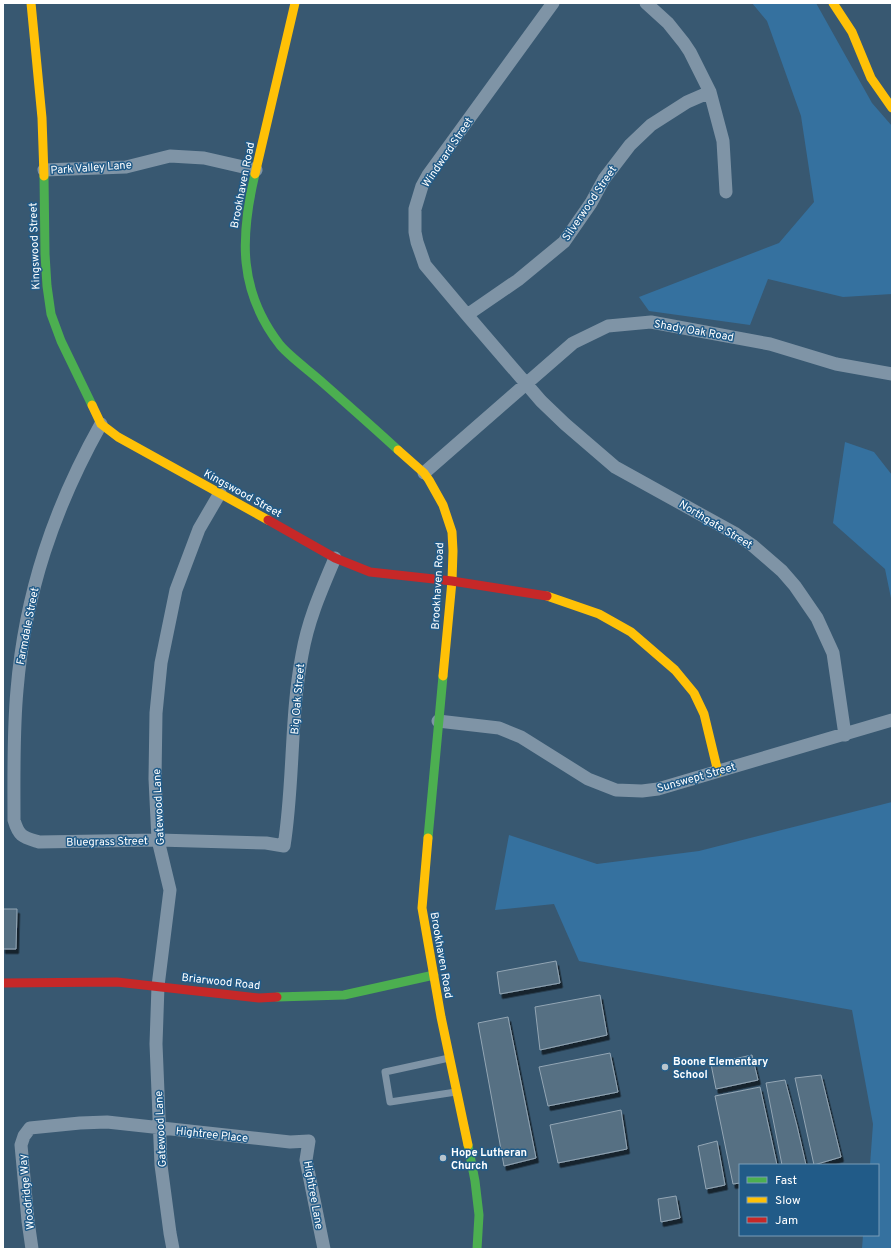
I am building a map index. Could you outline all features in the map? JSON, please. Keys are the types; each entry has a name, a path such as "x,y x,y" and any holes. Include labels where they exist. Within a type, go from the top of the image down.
{"street":[{"name":"Kingswood Street","path":"31,3 42,118 45,254 50,314 61,341 101,424 118,437 335,558 370,572 452,581 542,594 599,614 631,632 675,670 694,693 704,714 718,772"},
{"name":"Brookhaven Road","path":"295,3 256,170 245,226 245,256 250,285 255,299 266,324 281,346 424,473 433,485 444,506 451,529 453,542 452,581 422,908 441,1017 475,1182 479,1215 477,1249"},
{"name":"Windward Street","path":"526,383 425,265 420,254 414,221 417,200 428,175 553,3"},
{"path":"646,3 668,23 684,43 710,92 723,141 726,192"},
{"path":"833,3 854,38 871,78 892,108"},
{"name":"Silverwood Street","path":"467,315 518,280 564,242 591,203 604,179 630,145 651,125 687,102 710,92"},
{"name":"Park Valley Lane","path":"44,170 126,167 170,156 204,158 256,170"},
{"name":"Shady Oak Road","path":"424,473 573,343 608,326 651,322 770,344 836,364 892,374"},
{"name":"Northgate Street","path":"526,383 541,401 560,419 615,467 736,534 752,545 782,571 810,607 826,635 833,653 844,735"},
{"name":"Farmdale Street","path":"25,838 18,831 14,820 15,722 17,688 24,632 38,574 56,517 84,456 101,424"},
{"name":"Gatewood Lane","path":"173,1249 161,1165 156,1044 158,986 170,890 158,840 155,779 156,713 161,662 176,590 199,529 220,493"},
{"name":"Big Oak Street","path":"284,846 288,823 296,692 302,655 314,607 335,558"},
{"name":"Sunswept Street","path":"438,721 499,728 521,737 588,779 616,790 642,791 658,789 718,772 892,720"},
{"name":"Bluegrass Street","path":"25,838 39,842 158,840 266,843 284,846"},
{"name":"Briarwood Road","path":"3,983 117,982 259,998 344,995 434,975"},
{"name":"Hightree Place","path":"24,1136 30,1128 80,1122 107,1122 290,1142 309,1141"},
{"name":"Woodridge Way","path":"24,1136 21,1145 32,1249"},
{"name":"Hightree Lane","path":"309,1141 306,1160 324,1249"}],"lane":[{"path":"449,1058 385,1072 390,1102 456,1092"}],"shaded area":[{"path":"752,3 816,3 872,103 892,126 892,294 843,297 768,279 750,325 649,311 639,297 779,243 814,202 801,116 767,21"},
{"path":"845,442 874,452 892,475 892,603 885,569 833,523"},
{"path":"892,802 892,1249 862,1249 863,1236 879,1236 879,1164 870,1164 873,1124 852,1010 579,961 554,904 495,910 509,835 597,864 699,851"}],"building":[{"path":"3,909 17,909 16,949 3,949"},
{"path":"556,961 560,983 500,994 497,972"},
{"path":"600,995 607,1035 540,1050 535,1007"},
{"path":"508,1017 536,1158 504,1166 478,1023"},
{"path":"610,1053 618,1092 548,1106 539,1067"},
{"path":"752,1055 758,1080 716,1089 711,1064"},
{"path":"821,1075 841,1157 814,1164 795,1078"},
{"path":"785,1080 806,1164 782,1164 766,1083"},
{"path":"760,1087 777,1164 739,1164 739,1183 733,1184 715,1096"},
{"path":"621,1110 627,1149 558,1163 550,1125"},
{"path":"717,1141 725,1185 706,1189 698,1146"},
{"path":"676,1196 680,1218 661,1222 658,1199"}],"traffic: fast":[{"path":"255,174 247,220 245,242 246,263 256,304 266,325 280,345 289,354 398,450"},
{"path":"44,176 45,254 51,314 61,341 92,405"},
{"path":"428,838 443,676"},
{"path":"277,997 344,995 434,975"},
{"path":"468,1145 475,1181 479,1215 477,1249"}],"traffic: slow":[{"path":"31,3 42,118 44,176"},
{"path":"255,174 295,3"},
{"path":"833,3 852,32 871,78 892,108"},
{"path":"92,405 101,424 118,437 268,520"},
{"path":"398,450 424,473 429,480 443,505 452,532 452,581 443,676"},
{"path":"547,596 599,614 631,632 675,670 694,693 704,714 718,772"},
{"path":"428,838 422,908 441,1017 468,1145"}],"traffic: jam":[{"path":"268,520 335,558 370,572 452,581 547,596"},
{"path":"3,983 117,982 259,998 277,997"}],"place":[{"name":"Boone Elementary School","path":"665,1067"},
{"name":"Hope Lutheran Church","path":"443,1158"}]}
